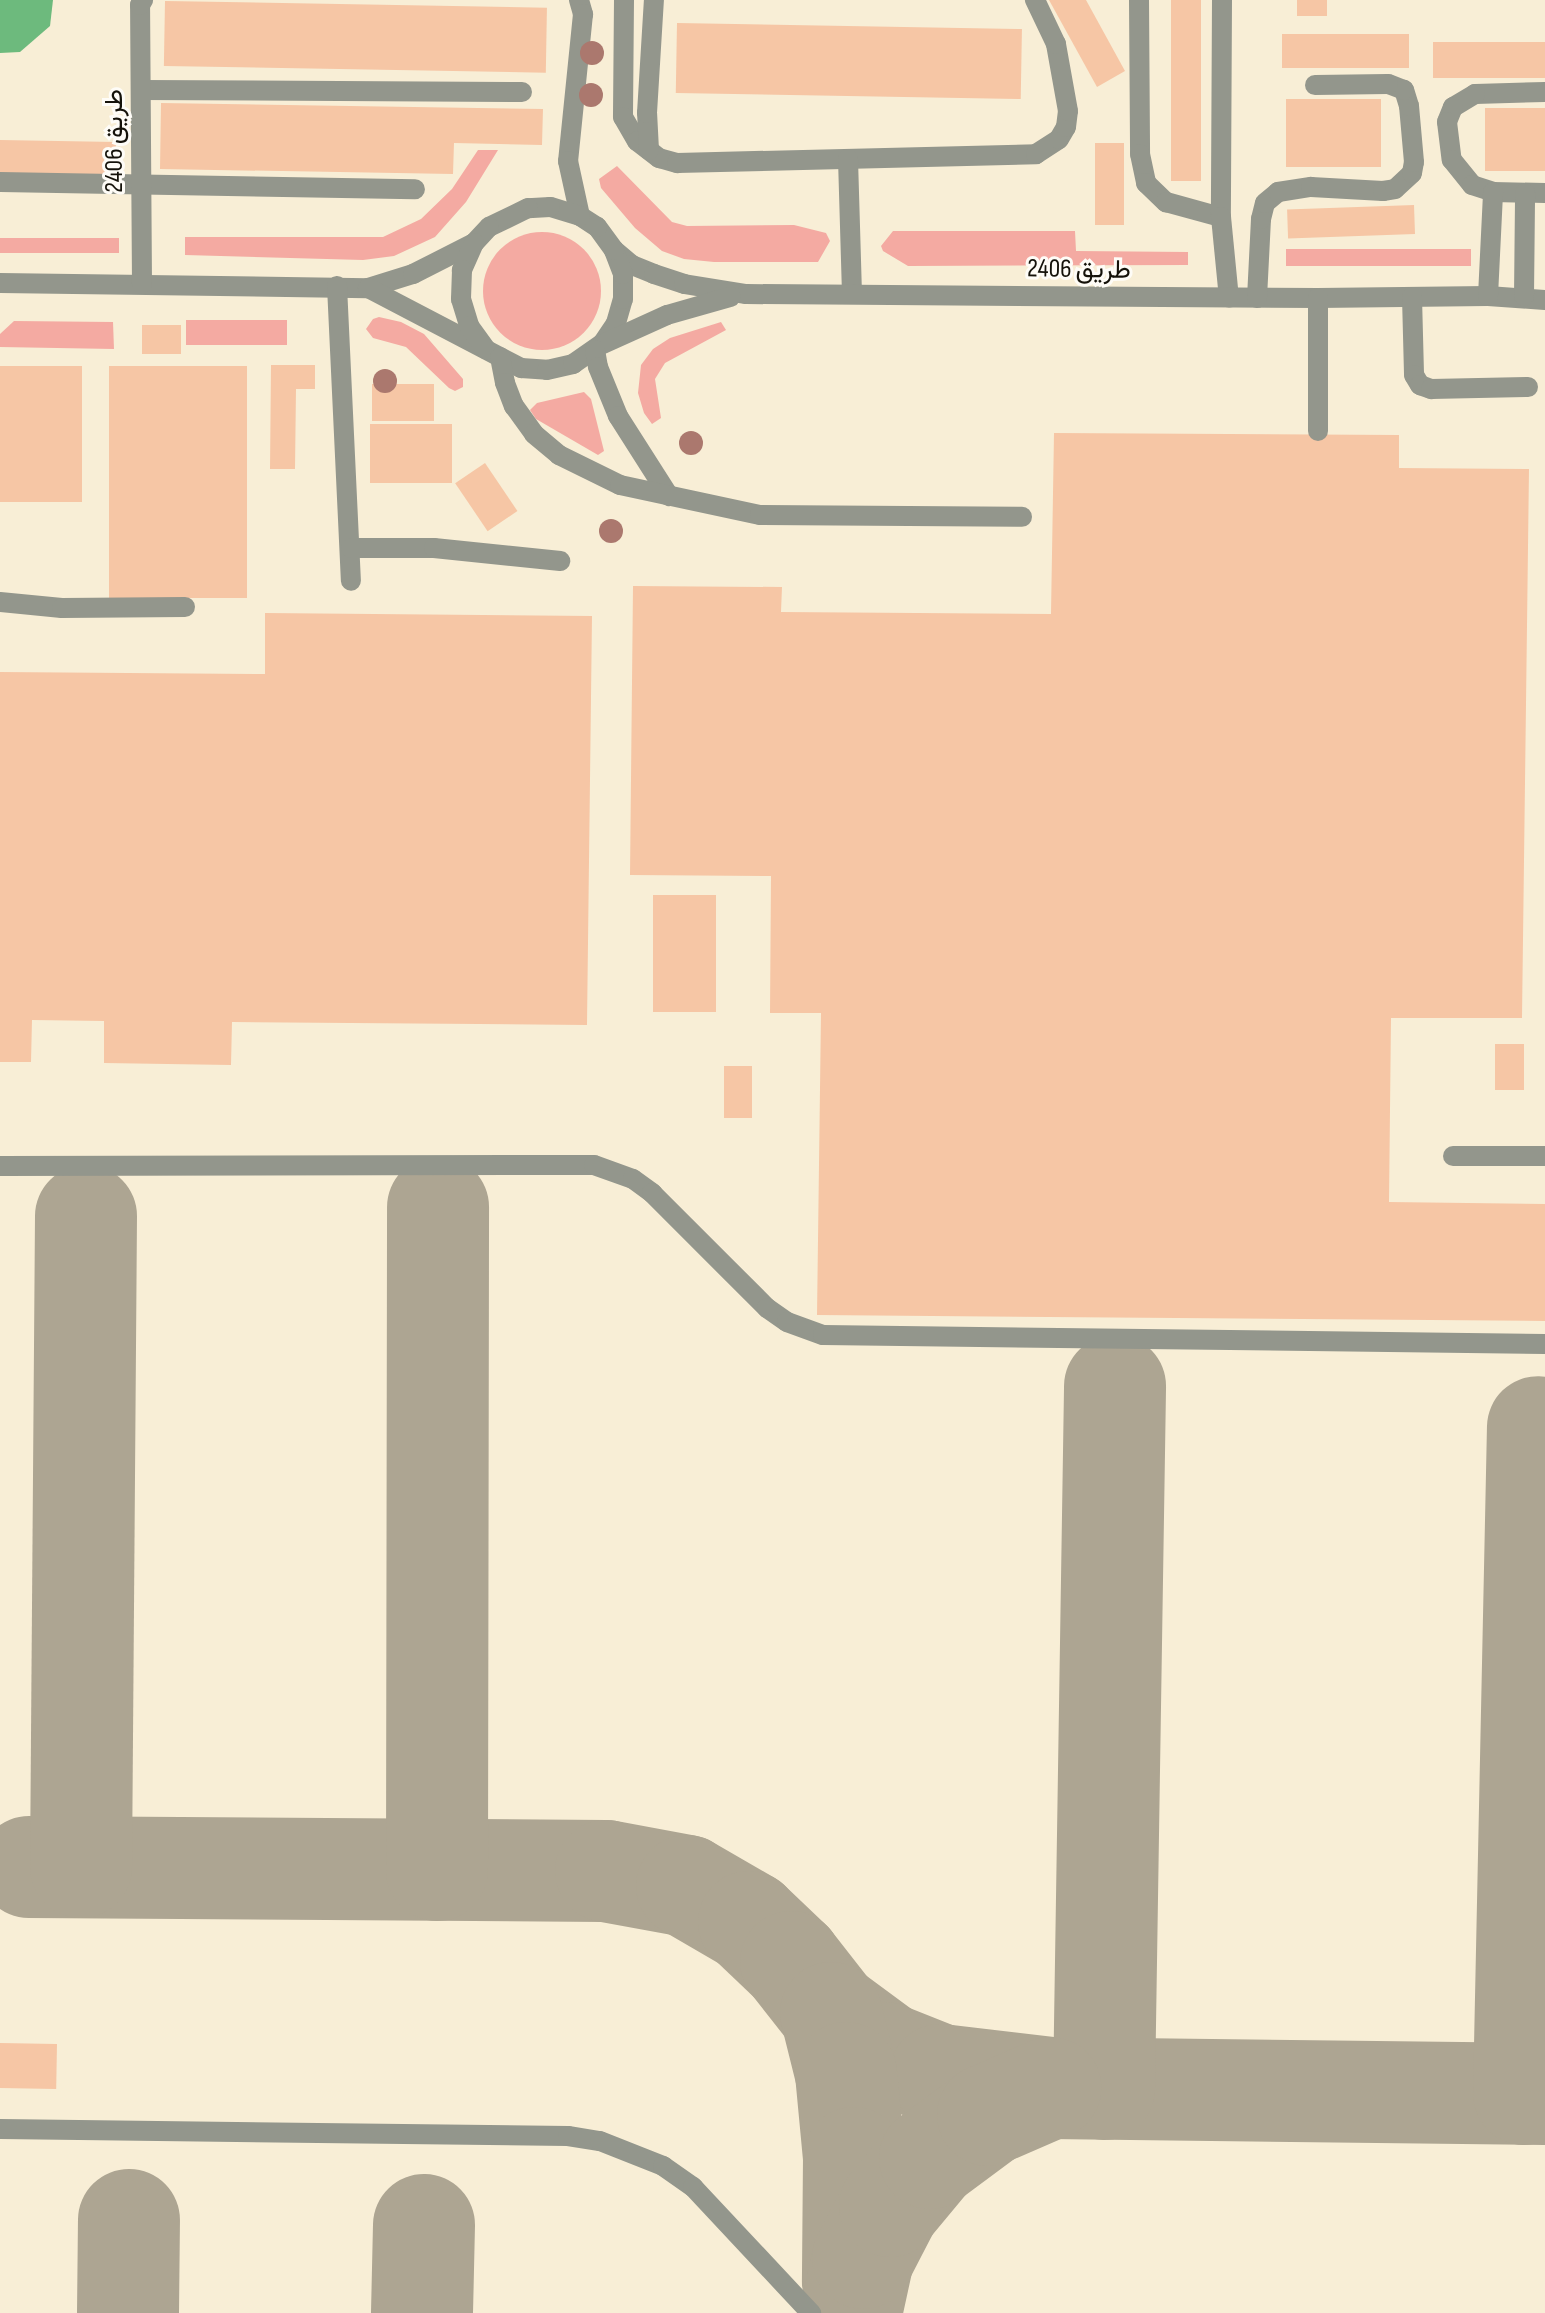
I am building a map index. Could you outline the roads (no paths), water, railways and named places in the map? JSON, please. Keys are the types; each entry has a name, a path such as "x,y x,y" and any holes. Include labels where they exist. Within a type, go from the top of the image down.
{"street":[{"name":"طريق 2406","path":"142,284 140,5 143,0"},
{"path":"579,0 583,14 568,161 580,216"},
{"path":"624,0 620,102 629,130 649,150 665,161 677,163 1036,154 1059,139 1066,127 1068,111 1056,44 1035,0"},
{"path":"649,150 647,113 654,0"},
{"path":"1139,0 1140,154 1146,183 1166,202 1221,217"},
{"path":"1222,0 1221,217 1229,298"},
{"path":"1257,298 1261,219 1265,203 1278,192 1311,187 1383,191 1406,182 1412,173 1414,162 1408,97 1404,90 1388,84 1315,85"},
{"path":"142,90 522,92"},
{"path":"1535,298 1535,193 1493,192 1472,185 1457,170 1449,114 1460,101 1475,94 1545,92"},
{"path":"848,159 852,292"},
{"path":"0,182 415,189"},
{"path":"1488,296 1493,192"},
{"name":"طريق 2406","path":"0,283 368,288 442,262 474,243 489,227 528,208 550,207 580,216 597,227 614,250 632,265 699,287 746,294 852,292 1229,298 1535,298"},
{"path":"474,243 462,270 461,299 469,326 493,353 514,406 534,434 559,455 620,485 760,515 1022,517"},
{"name":"طريق 2406","path":"598,347 616,323 623,299 623,274 614,250"},
{"path":"337,286 351,581"},
{"name":"طريق 2406","path":"368,288 521,368 547,370 573,364 598,347 667,315 746,294"},
{"path":"1412,297 1414,375 1420,385 1431,389 1528,387"},
{"path":"1318,298 1318,431"},
{"path":"598,347 598,367 618,416 669,496"},
{"path":"351,548 434,548 560,561"},
{"path":"0,602 62,608 185,607"},
{"path":"1453,1156 1545,1156"},
{"path":"0,1166 594,1165 633,1179 652,1193 767,1308 787,1322 823,1335 1545,1344"},
{"path":"0,2129 568,2136 600,2141 663,2166 693,2187 811,2313"}]}
